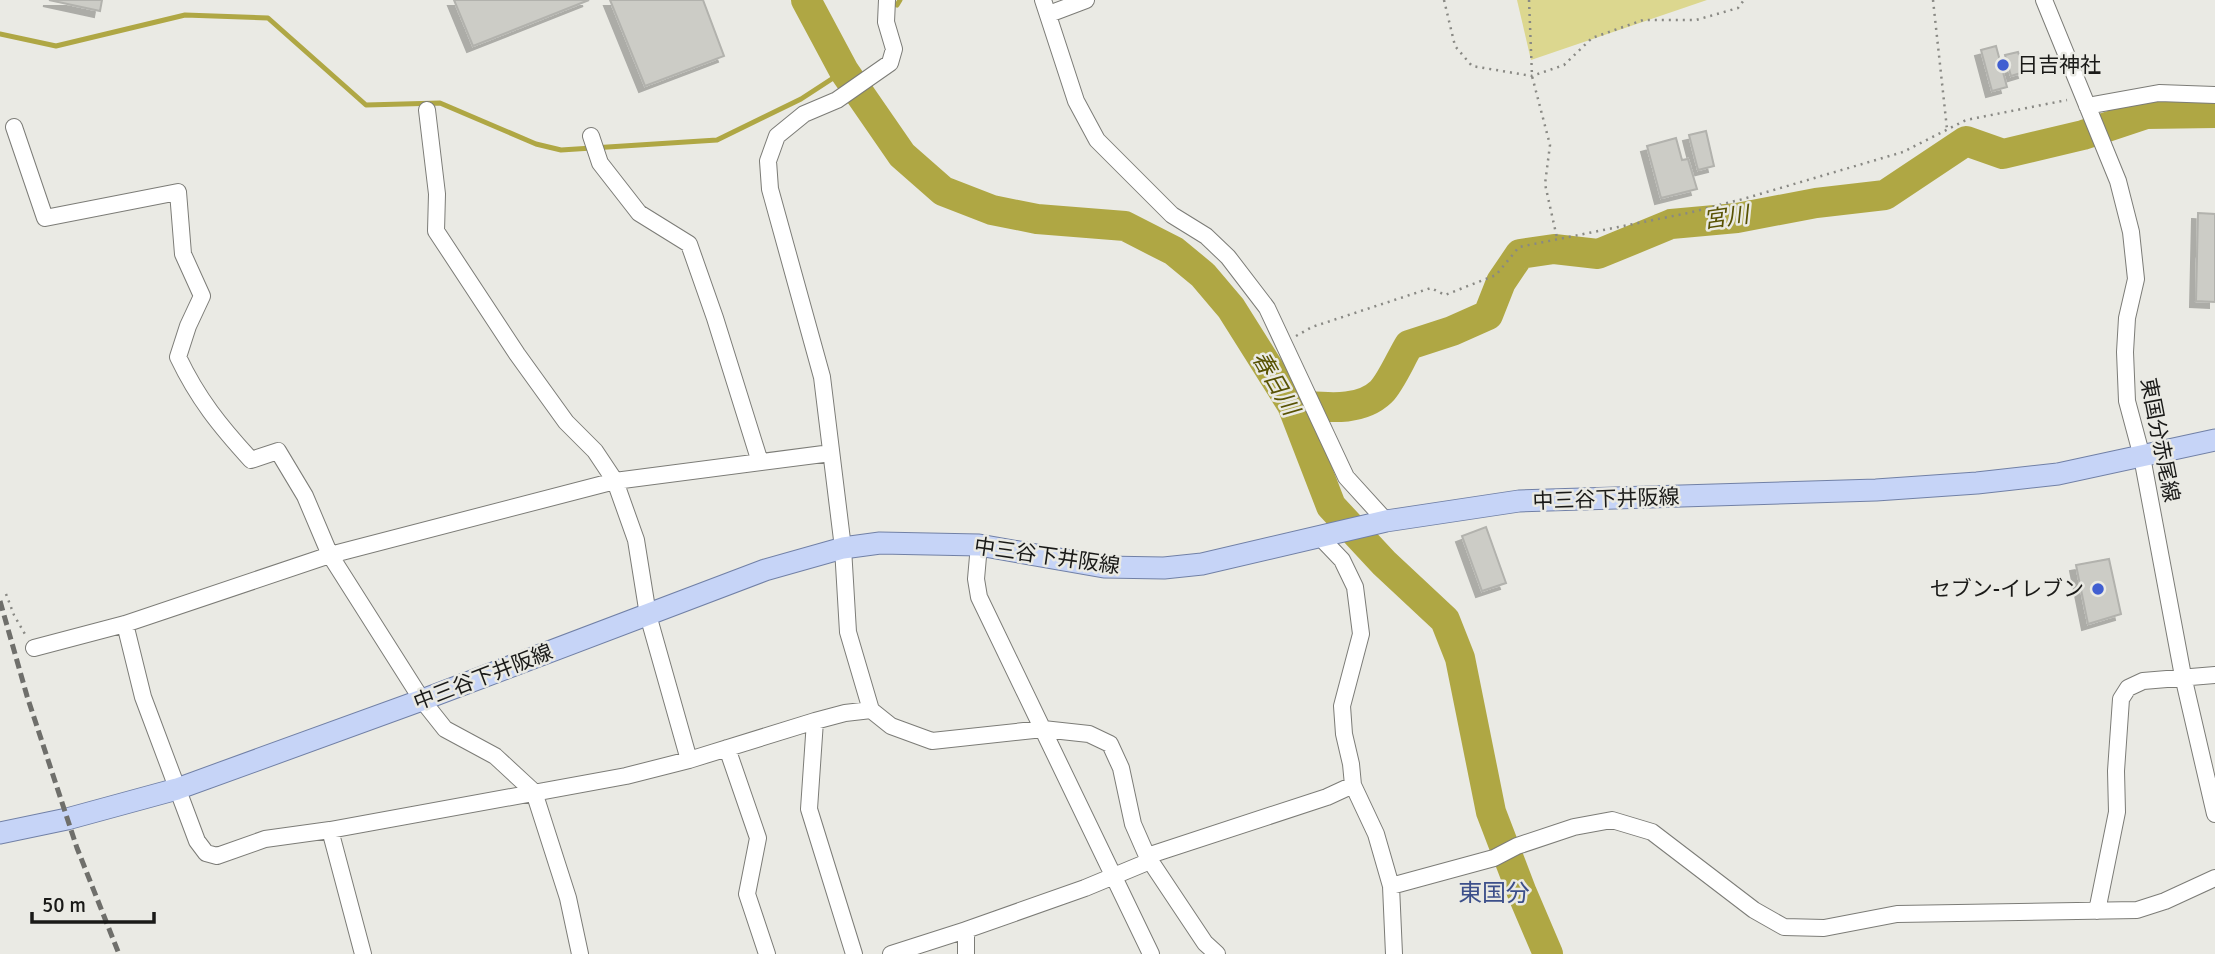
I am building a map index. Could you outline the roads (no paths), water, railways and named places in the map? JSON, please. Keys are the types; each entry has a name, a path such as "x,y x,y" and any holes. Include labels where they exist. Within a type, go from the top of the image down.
{"main road":[{"name":"中三谷下井阪線","path":"0,833 67,819 177,789 422,700 765,570 843,548 893,543 979,545 1104,567 1164,568 1202,564 1380,523 1519,501 1849,491 1977,483 2057,474 2215,440"}],"street":[{"path":"887,0 886,22 894,49 890,63 837,100 804,114 777,136 768,161 770,188 822,377 843,548 848,632 871,710 891,726 932,741 1043,729 1089,734 1110,744 1121,768 1133,824 1149,858 1205,943 1217,954"},
{"path":"1086,0 1046,7 1076,101 1097,140 1172,215 1206,236 1228,257 1267,308 1346,477 1380,523"},
{"name":"東国分赤尾線","path":"2044,0 2118,181 2131,232 2136,279 2127,318 2127,401 2142,457 2183,676 2215,814"},
{"path":"2087,107 2159,93 2215,95"},
{"path":"427,110 436,194 436,231 517,355 566,422 595,451 615,481 636,540 648,615 689,760"},
{"path":"14,127 45,218 178,192 183,254 202,296 178,357 194,390 221,427 251,460 278,452 306,496 330,555 422,700 446,729 495,756 534,792 568,898 580,954"},
{"path":"591,136 600,163 639,213 689,244 760,462"},
{"path":"34,648 125,624 330,555 615,481 831,453"},
{"path":"1322,536 1342,560 1355,587 1361,634 1342,706 1344,734 1353,785 1376,834 1391,886 1394,954"},
{"path":"979,545 976,579 978,597 1151,954"},
{"path":"125,624 143,697 197,841 206,853 217,856 265,839 330,830 626,776 689,760 815,721 871,710"},
{"path":"2097,911 2117,812 2116,771 2121,699 2128,688 2143,681 2215,675"},
{"path":"815,721 809,809 854,954"},
{"path":"727,748 758,838 747,894 767,954"},
{"path":"891,954 1085,888 1149,858 1327,797 1353,785"},
{"path":"1391,886 1494,858 1517,846 1574,827 1612,820 1652,832 1754,910 1784,927 1824,928 1897,914 2137,910 2165,901 2215,878"},
{"path":"330,830 363,954"},
{"path":"966,930 967,954"}],"waterway":[{"name":"春日川","path":"806,0 844,71 902,155 943,191 992,210 1037,219 1125,226 1174,251 1203,275 1231,308 1292,405 1331,506 1384,563 1445,620 1460,658 1491,812 1548,954"},
{"path":"897,5 900,0"},
{"path":"0,34 56,46 185,15 268,18 366,105 440,103 536,144 561,150 717,140 801,99 844,71"},
{"name":"宮川","path":"1292,405 1338,407 1372,399 1388,382 1409,345 1452,331 1488,315 1501,282 1520,254 1554,249 1598,254 1671,224 1737,218 1816,203 1885,195 1966,141 2003,154 2083,135 2146,114 2215,113"}],"railway":[{"path":"0,601 27,696 77,848 119,954"}],"place":[{"name":"日吉神社","path":"2003,65"},
{"name":"セブン-イレブン","path":"2098,589"}],"district":[{"name":"東国分","path":"1494,893"}]}
